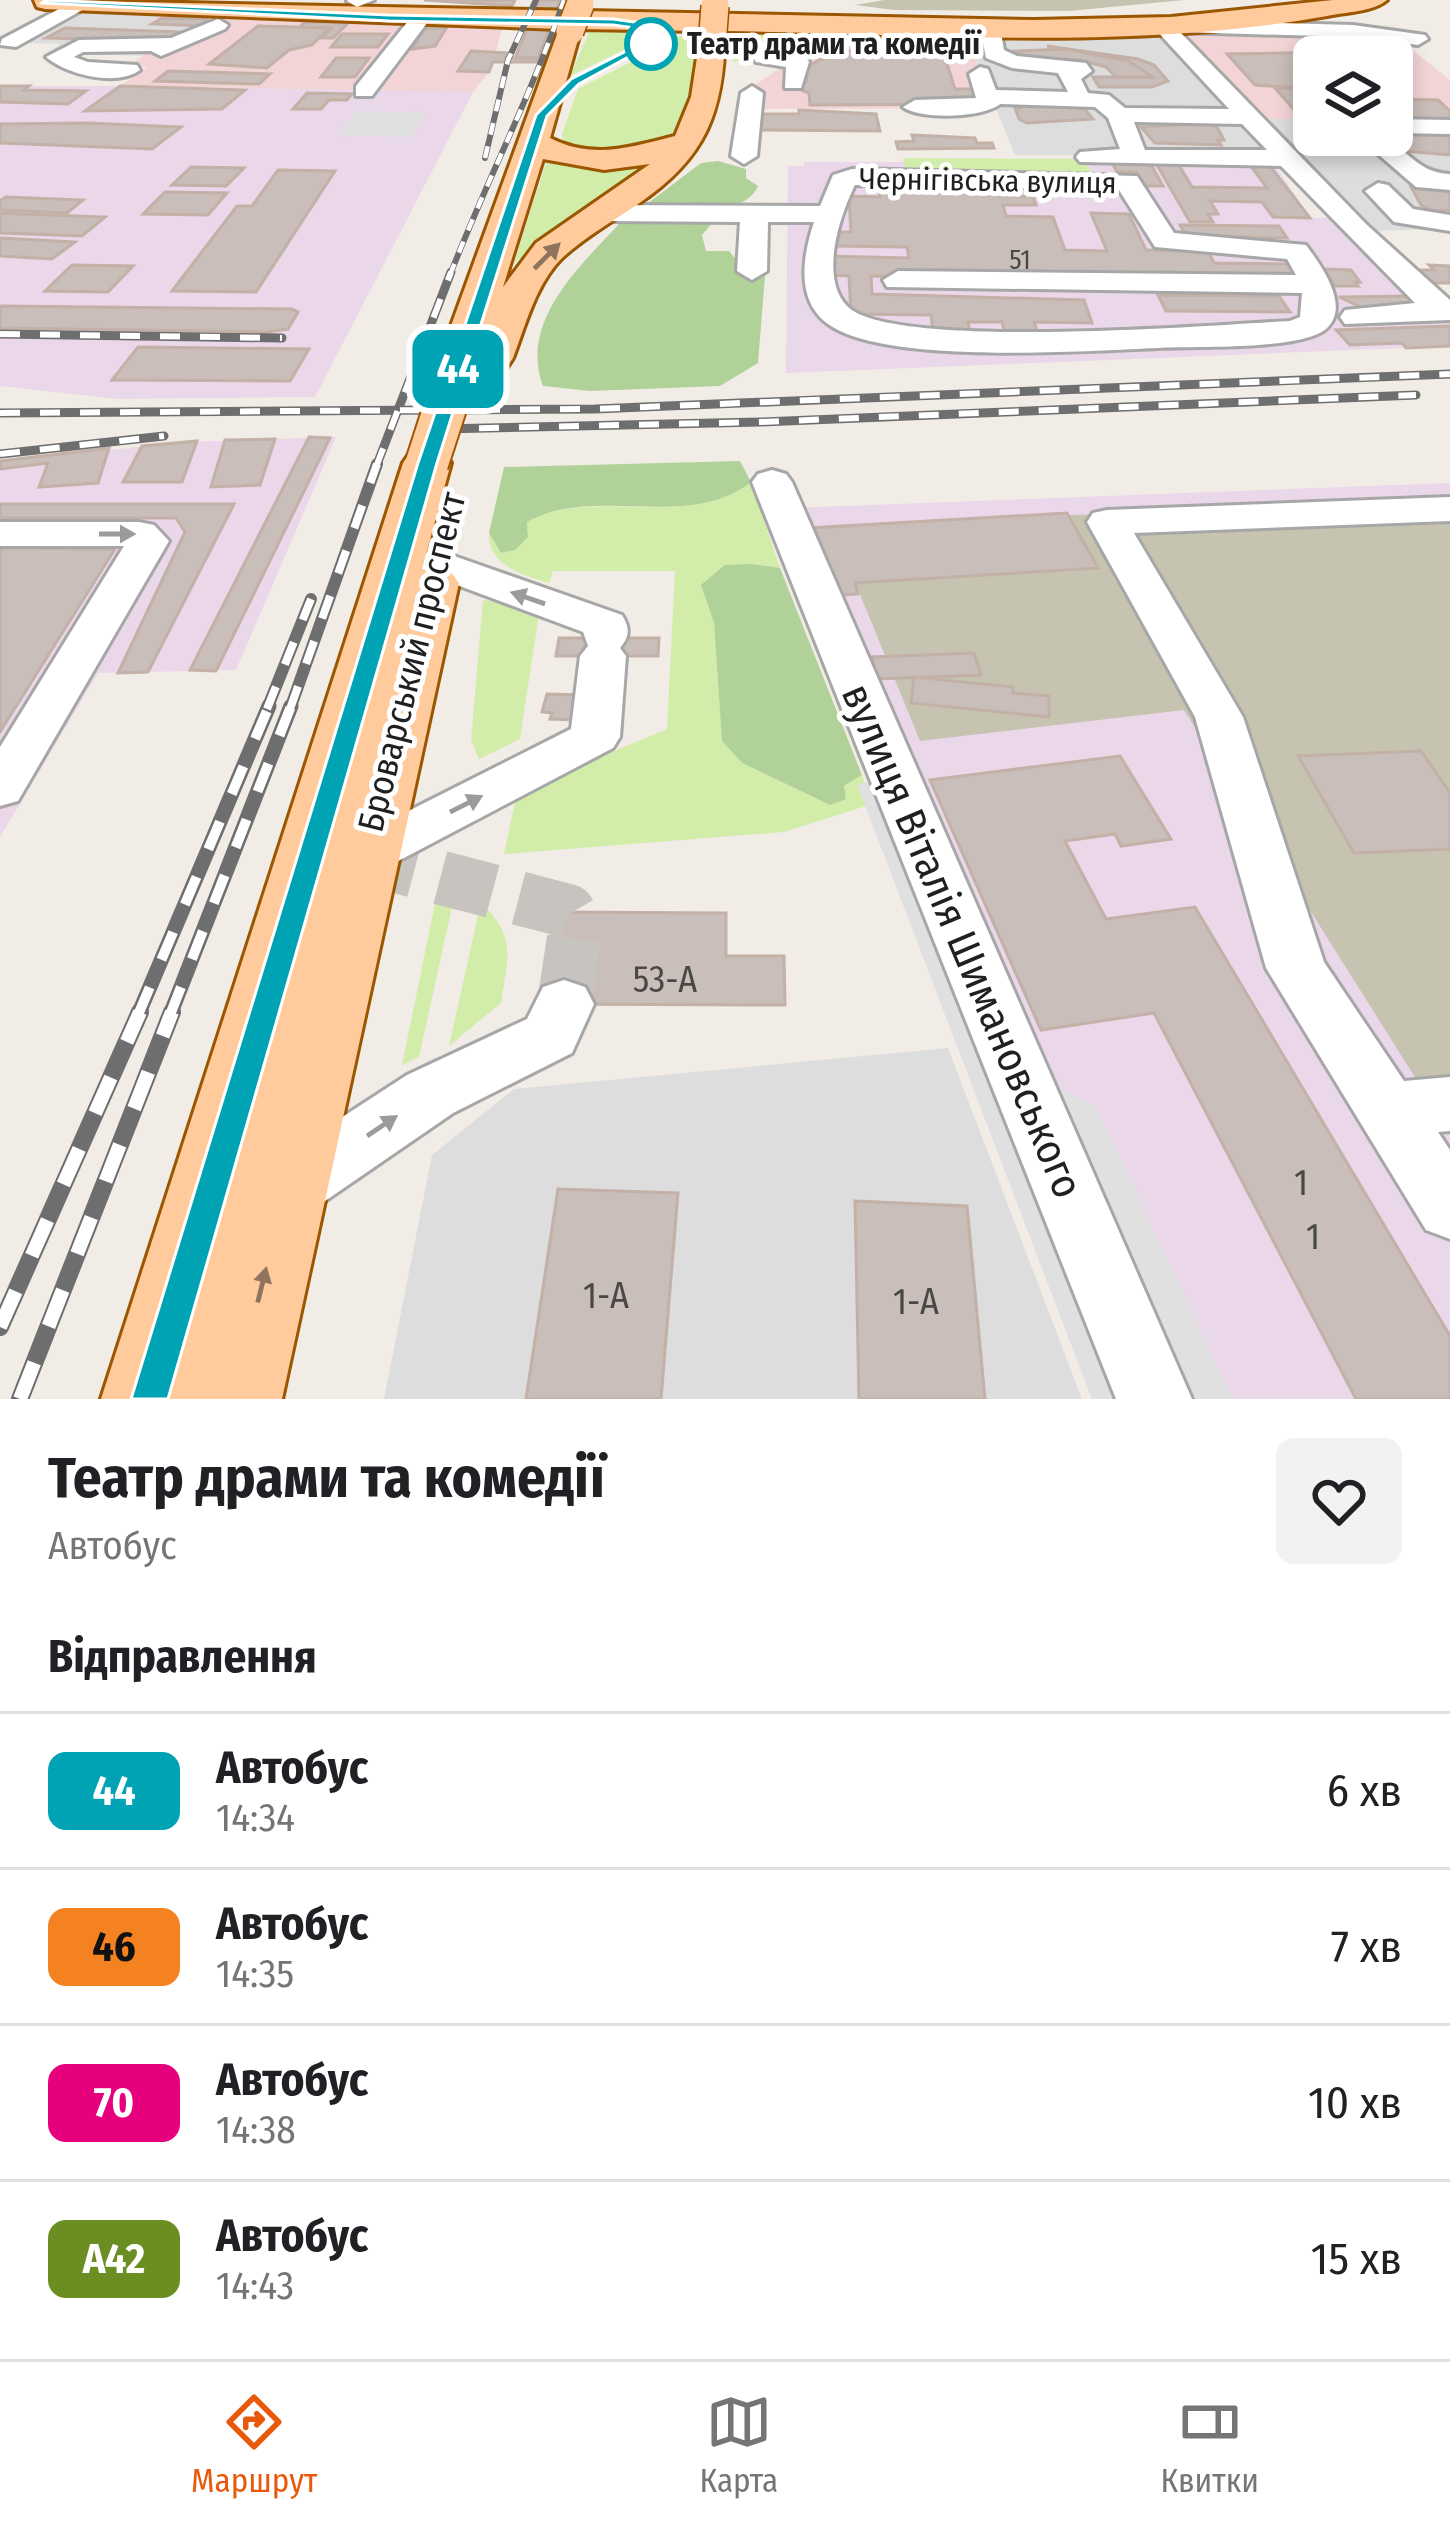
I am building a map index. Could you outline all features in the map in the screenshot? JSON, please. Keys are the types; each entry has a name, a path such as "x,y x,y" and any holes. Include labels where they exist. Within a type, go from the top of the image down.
{"main road":[{"path":"196,0 235,19 313,0"},
{"path":"358,0 421,11 934,23 1150,22 1310,0"},
{"path":"34,7 85,2 235,19 615,18 654,9 669,0"},
{"path":"789,0 990,33 1360,1"},
{"name":"Броварський проспект","path":"149,1399 446,462 537,129 577,12"},
{"path":"575,81 537,129 574,159 609,161 648,155 695,124 714,13"},
{"path":"615,18 658,30 659,40 639,50"},
{"name":"Броварський проспект","path":"477,358 534,269 599,213 655,174 695,124 723,78 764,57 856,33 934,23"},
{"name":"Броварський проспект","path":"234,1399 437,563 446,462"}],"street":[{"path":"1150,22 1243,0"},
{"path":"1150,22 1352,31 1433,43 1360,1"},
{"path":"5,43 85,2"},
{"path":"0,18 34,7"},
{"path":"85,69 57,57 79,46 168,47 235,19"},
{"path":"364,91 419,19"},
{"path":"1150,22 1252,117 1357,231 1445,310"},
{"path":"1011,124 970,45 990,33 994,53 1004,60 1076,67 1082,71 1067,76 1076,89 1101,92"},
{"path":"5,43 55,45"},
{"path":"764,57 798,62 793,83"},
{"path":"29,68 129,70"},
{"path":"695,124 745,144 752,93"},
{"path":"915,107 986,105 994,97 1093,99 1107,103 1121,121 1136,158"},
{"path":"1082,126 1252,117"},
{"path":"1413,126 1450,127"},
{"path":"1393,156 1425,182 1450,182"},
{"path":"1030,157 1288,158"},
{"path":"1403,164 1450,163"},
{"name":"Чернігівська вулиця","path":"599,213 831,214 842,181 852,177 1123,181 1130,184 1165,242 1296,251"},
{"path":"1378,191 1404,216 1450,223"},
{"path":"752,272 754,212"},
{"path":"831,214 821,244 818,280 839,318 872,332 1035,340 1308,329 1316,322 1318,284 1296,251 1305,244 1294,225 1232,222"},
{"path":"898,280 1318,284"},
{"path":"1109,284 1130,337"},
{"path":"1356,317 1445,310"},
{"name":"вулиця Віталія Шимановського","path":"772,482 1154,1399"},
{"path":"1450,508 1107,522 1219,717 1297,968 1419,1107 1450,1208"},
{"path":"0,534 139,534 148,541 0,789"},
{"path":"362,857 595,737 606,625 437,563"},
{"path":"285,1191 430,1094 550,1036 564,1004"}],"shaded area":[{"path":"884,0 1184,0 1069,11 894,10 855,5"},
{"path":"62,11 164,14 147,24 215,28 144,56 47,53 60,44 2,42"},
{"path":"164,14 510,23 502,28 496,52 459,70 489,72 473,92 120,86 148,67 129,65 158,47 211,28 145,25"},
{"path":"964,31 1164,32 1245,119 1293,119 1293,156 1015,155"},
{"path":"964,31 995,108 745,109 748,89 782,67 825,50 881,39 881,34"},
{"path":"1164,32 1363,36 1293,36 1293,119 1246,119"},
{"path":"1413,51 1450,80 1450,120 1413,120"},
{"path":"0,86 473,92 315,397 118,399 0,386"},
{"path":"356,111 426,112 411,137 338,136"},
{"path":"1413,120 1450,120 1450,229 1365,231 1296,156 1413,156"},
{"path":"1085,159 1273,162 1310,218 1332,218 1412,296 1450,323 1450,346 786,373 788,166 904,162 906,173 1092,174"},
{"path":"336,437 236,670 98,673 0,837 0,462 184,442"},
{"path":"1450,483 1450,1399 1092,1399 857,784 905,778 791,508"},
{"path":"1450,498 1450,1133 1184,710 920,741 832,526"},
{"path":"907,778 1039,1076 1096,1106 1233,1399 1092,1399 857,784"},
{"path":"948,1048 1082,1399 384,1399 432,1155 514,1089"}],"green space":[{"path":"605,27 636,28 647,35 570,76 589,32"},
{"path":"763,28 857,31 782,46 734,62 730,32"},
{"path":"700,34 692,97 668,138 652,146 603,151 563,144 578,89 672,37"},
{"path":"548,157 657,159 514,263"},
{"path":"903,158 1085,159 1092,175 906,173"},
{"path":"718,161 746,169 746,178 758,186 750,197 724,208 643,207 701,163"},
{"path":"623,220 714,221 702,235 706,251 729,251 744,269 765,276 758,363 720,386 590,391 543,386 539,338 547,316 574,274"},
{"path":"740,461 751,482 726,497 670,507 554,511 527,522 528,537 515,550 501,553 489,533 504,467"},
{"path":"751,482 780,568 753,564 701,585 714,623 722,741 742,763 830,805 843,787 862,775 865,783 858,785 866,806 784,832 504,854 517,792 667,729 675,571 553,571 549,583 500,561 489,533 501,553 514,550 528,537 527,522 554,512 699,504 726,497"},
{"path":"725,565 780,568 862,775 844,786 846,799 830,805 742,763 722,741 714,623 701,585"},
{"path":"483,600 540,607 520,739 479,759 471,741"},
{"path":"437,894 454,898 419,1057 402,1065"},
{"path":"481,902 505,937 501,1003 449,1046"}],"building":[{"path":"424,0 515,0 512,6"},
{"path":"539,0 560,0 538,58 515,58"},
{"path":"162,18 211,21 205,26 152,24"},
{"path":"305,22 348,23 333,38 321,38 331,29 300,27"},
{"path":"258,26 329,28 312,45 289,50 267,68 209,64"},
{"path":"447,27 435,46 412,49 424,29"},
{"path":"65,28 183,32 166,42 46,38"},
{"path":"342,34 388,34 378,47 331,47"},
{"path":"896,42 940,42 955,89 975,89 979,104 810,105 809,93 796,88 806,82 806,68 819,60 852,50 889,48"},
{"path":"1047,46 1138,59 1154,65 1168,81 1152,87 1099,87 1093,77 1152,77 1128,61"},
{"path":"1066,49 1128,61 1152,77 1116,77 1106,67 1080,60 1025,60 1015,51"},
{"path":"471,51 538,58 536,62 493,62 489,72 458,71"},
{"path":"1293,53 1293,88 1255,85 1227,54"},
{"path":"336,58 369,58 355,77 321,77"},
{"path":"168,71 270,74 259,84 155,81"},
{"path":"0,86 86,91 68,104 0,102"},
{"path":"120,86 245,90 222,109 85,111"},
{"path":"1275,88 1293,88 1293,108"},
{"path":"307,93 352,94 347,100 329,100 321,109 293,109"},
{"path":"1413,99 1438,100 1450,111 1450,120 1413,120"},
{"path":"1020,103 1081,105 1093,119 1027,123 1019,119 1015,108 1021,108"},
{"path":"799,110 876,114 880,131 760,130 760,114 799,114"},
{"path":"1208,123 1217,127 1224,140 1218,140 1221,145 1155,143 1141,127"},
{"path":"0,124 181,127 152,149 0,143"},
{"path":"1413,134 1450,134 1450,155 1413,152"},
{"path":"912,135 975,138 994,148 898,149 896,142 914,141"},
{"path":"1111,161 1149,161 1163,186 1144,186 1137,172 1117,172"},
{"path":"1157,165 1179,165 1192,187 1267,188 1251,166 1270,166 1310,218 1273,217 1262,202 1210,201 1218,214 1208,214 1213,222 1190,222"},
{"path":"191,167 244,168 226,186 172,185"},
{"path":"278,170 335,171 256,292 172,291 237,206 252,206"},
{"path":"878,182 1001,182 1006,196 1033,196 1036,205 1003,205 1006,216 1053,217 1065,250 1107,251 1091,213 1129,214 1146,250 1208,251 1214,263 1288,264 1299,280 871,276 872,294 1084,300 1092,323 1034,322 1039,336 1005,335 1002,322 968,322 970,333 933,332 931,315 851,314 849,276 826,275 826,256 909,258 907,247 834,246 840,232 851,232 849,196 880,197"},
{"path":"1411,187 1450,188 1450,210 1433,211 1421,205"},
{"path":"165,192 227,193 208,215 143,214"},
{"path":"6,197 83,200 67,213 0,210 0,201"},
{"path":"0,213 105,217 82,236 0,233"},
{"path":"1180,225 1279,226 1287,238 1186,236"},
{"path":"0,238 75,242 52,259 0,256"},
{"path":"72,265 133,266 108,292 45,291"},
{"path":"1429,265 1450,266 1450,283 1430,283 1420,270 1434,270"},
{"path":"1323,269 1351,270 1360,282 1355,282 1358,286 1335,286"},
{"path":"1158,295 1279,296 1290,312 1166,311"},
{"path":"1412,296 1424,308 1365,309 1339,297"},
{"path":"0,306 298,312 288,329 267,332 0,328"},
{"path":"1450,326 1450,346 1406,348 1402,343 1350,345 1336,330"},
{"path":"138,347 309,349 290,381 112,380"},
{"path":"309,437 330,438 216,671 190,670"},
{"path":"275,439 260,485 211,487 225,440"},
{"path":"197,441 182,482 123,482 142,446"},
{"path":"109,448 98,483 39,487 48,463 0,469 0,461"},
{"path":"0,504 234,504 148,672 118,673 185,532 176,518 0,518"},
{"path":"1067,513 1098,568 855,583 858,594 829,596 810,528"},
{"path":"0,548 115,549 0,732"},
{"path":"559,638 659,638 658,656 556,656"},
{"path":"974,653 981,675 877,679 872,657"},
{"path":"914,677 1013,687 1013,693 1049,696 1049,717 911,703"},
{"path":"547,694 583,695 577,720 550,719 552,713 542,712"},
{"path":"1421,751 1450,793 1450,849 1354,853 1298,756"},
{"path":"1120,756 1171,839 1121,846 1115,834 1065,841 1106,919 1195,907 1450,1336 1450,1399 1356,1399 1154,1013 1041,1030 930,780"},
{"path":"555,912 726,913 726,956 784,956 785,1005 543,1004"},
{"path":"558,1189 678,1193 661,1399 526,1399"},
{"path":"855,1201 967,1206 985,1399 859,1399"}],"tunnel":[{"path":"362,857 568,911 576,925 564,1004"}],"railway":[{"path":"485,158 508,60 536,0"},
{"path":"450,275 564,0"},
{"path":"398,410 451,272"},
{"path":"0,334 282,338"},
{"path":"398,410 595,409 1450,374"},
{"path":"439,429 760,422 1416,395"},
{"path":"0,413 398,410"},
{"path":"376,467 398,410"},
{"path":"0,454 164,436"},
{"path":"290,709 377,464"},
{"path":"267,709 311,599"},
{"path":"138,1015 269,706"},
{"path":"170,1015 291,706"},
{"path":"0,1327 140,1012"},
{"path":"20,1399 172,1012"}],"bus line":[{"name":"44","path":"85,0 45,2 389,18 613,22 652,27 662,36 575,81 542,115 427,463 149,1399"}],"place":[{"name":"Театр драми та комедії","path":"651,44"}]}
